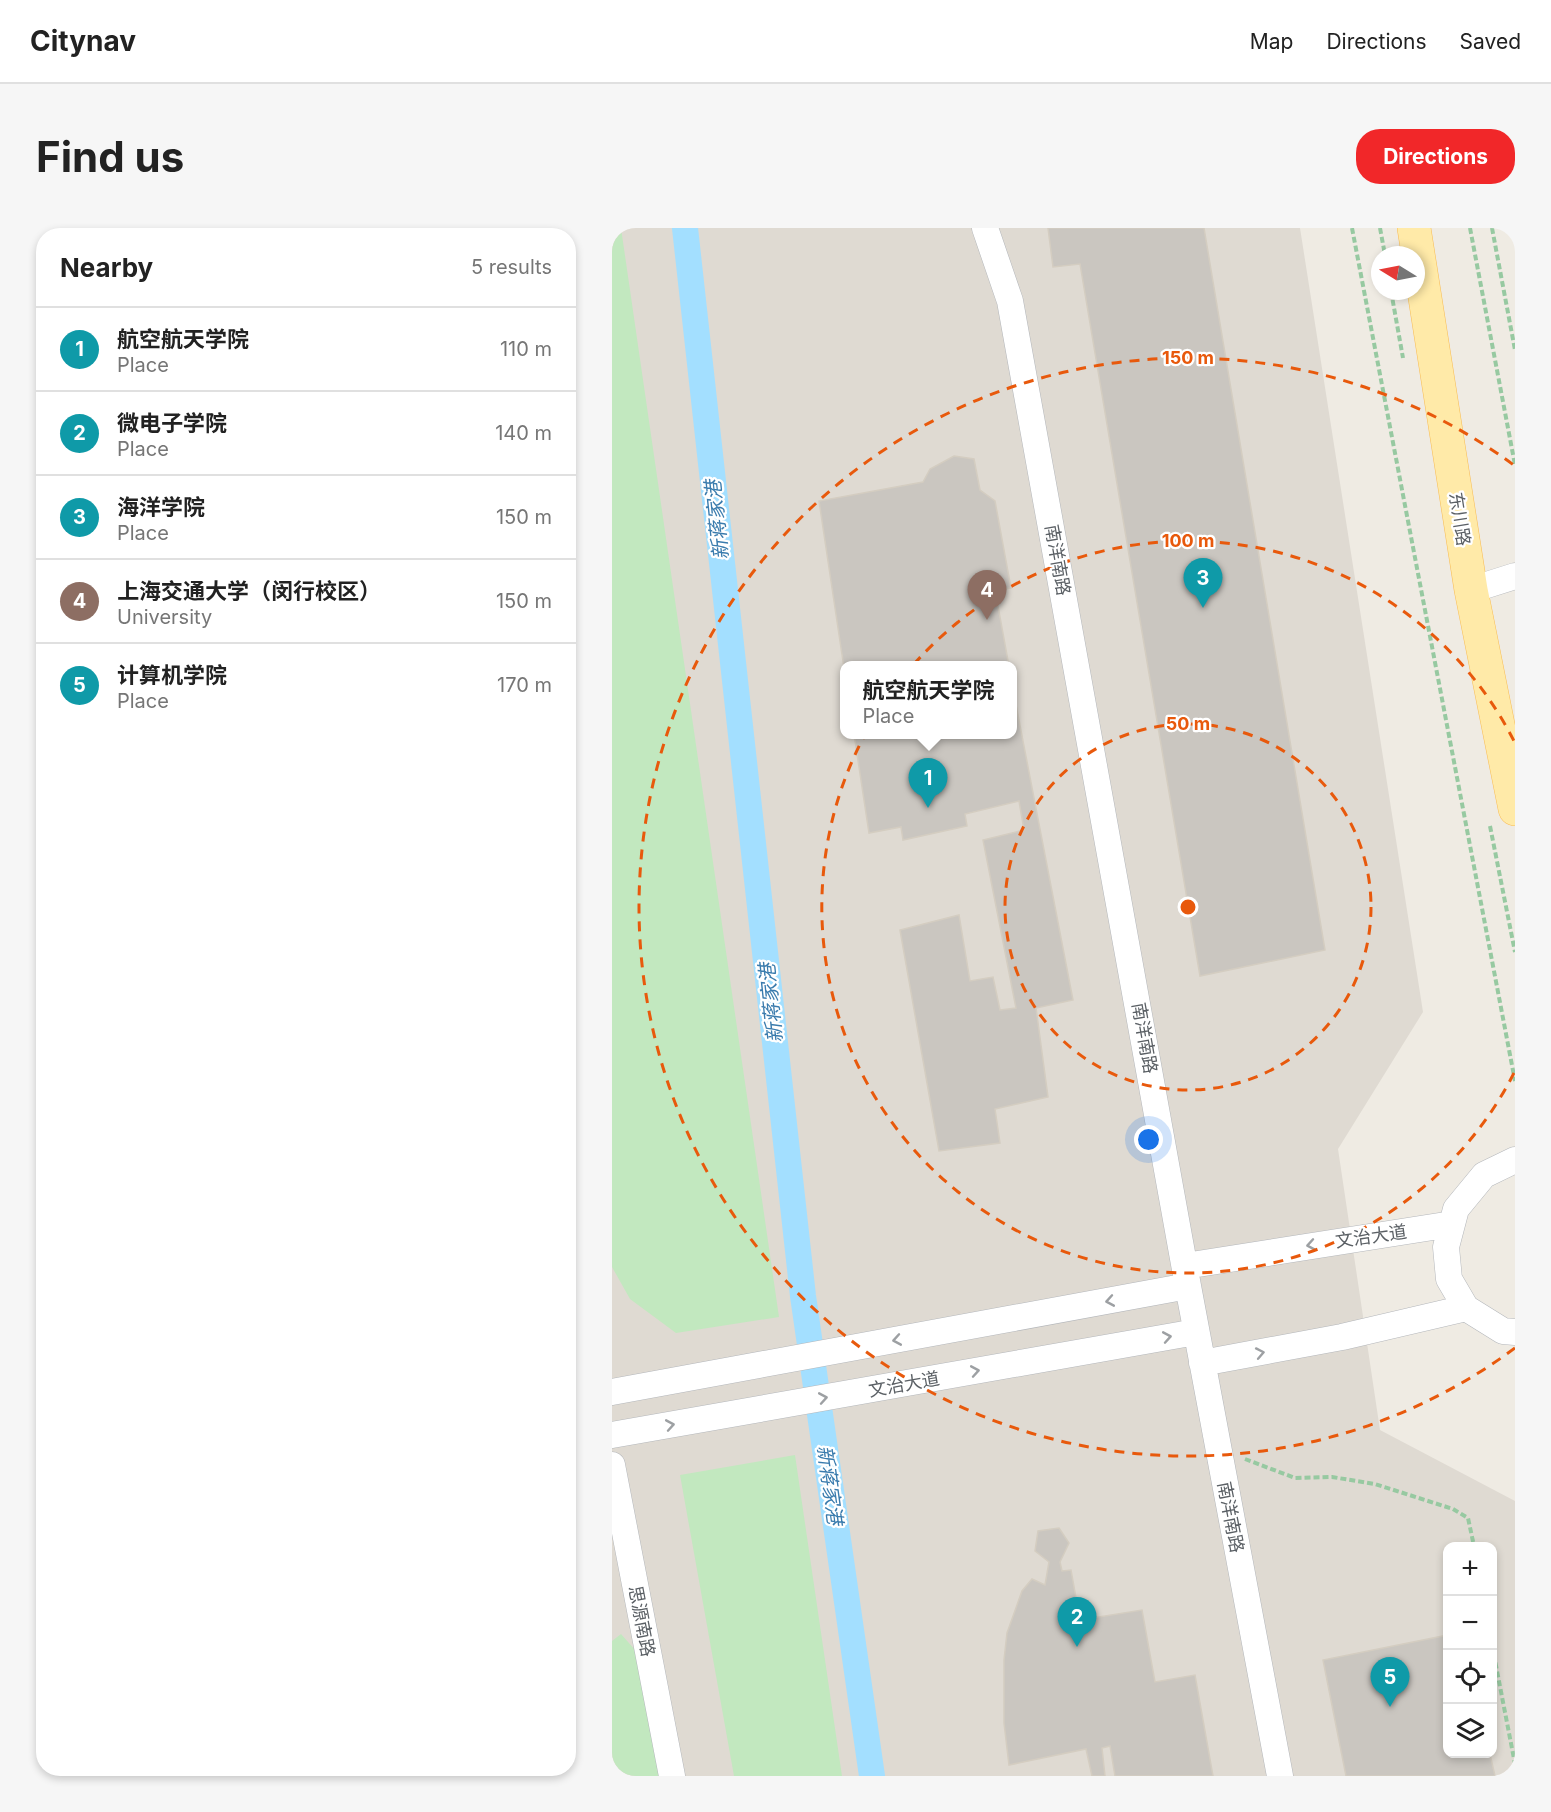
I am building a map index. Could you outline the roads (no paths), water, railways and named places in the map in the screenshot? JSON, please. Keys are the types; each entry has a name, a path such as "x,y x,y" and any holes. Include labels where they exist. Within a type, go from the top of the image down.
{"main road":[{"name":"东川路","path":"1414,228 1472,590 1515,809"}],"street":[{"name":"南洋南路","path":"985,228 1010,301 1196,1332 1280,1776"},
{"path":"1472,590 1515,576"},
{"path":"1515,1160 1484,1175 1456,1209 1446,1247 1449,1279 1466,1308 1503,1331 1515,1332"},
{"name":"文治大道","path":"612,1392 868,1345 1186,1276 1452,1224"},
{"path":"1202,1364 1342,1337 1466,1308"},
{"name":"文治大道","path":"612,1436 1196,1332"},
{"name":"思源南路","path":"613,1481 672,1776"}],"waterway":[{"name":"新蒋家港","path":"685,228 803,1296 872,1776"}],"place":[{"name":"海洋学院","path":"1203,608"},
{"name":"上海交通大学（闵行校区）","path":"987,620"},
{"name":"航空航天学院","path":"928,808"},
{"name":"微电子学院","path":"1077,1647"},
{"name":"计算机学院","path":"1390,1707"}]}
